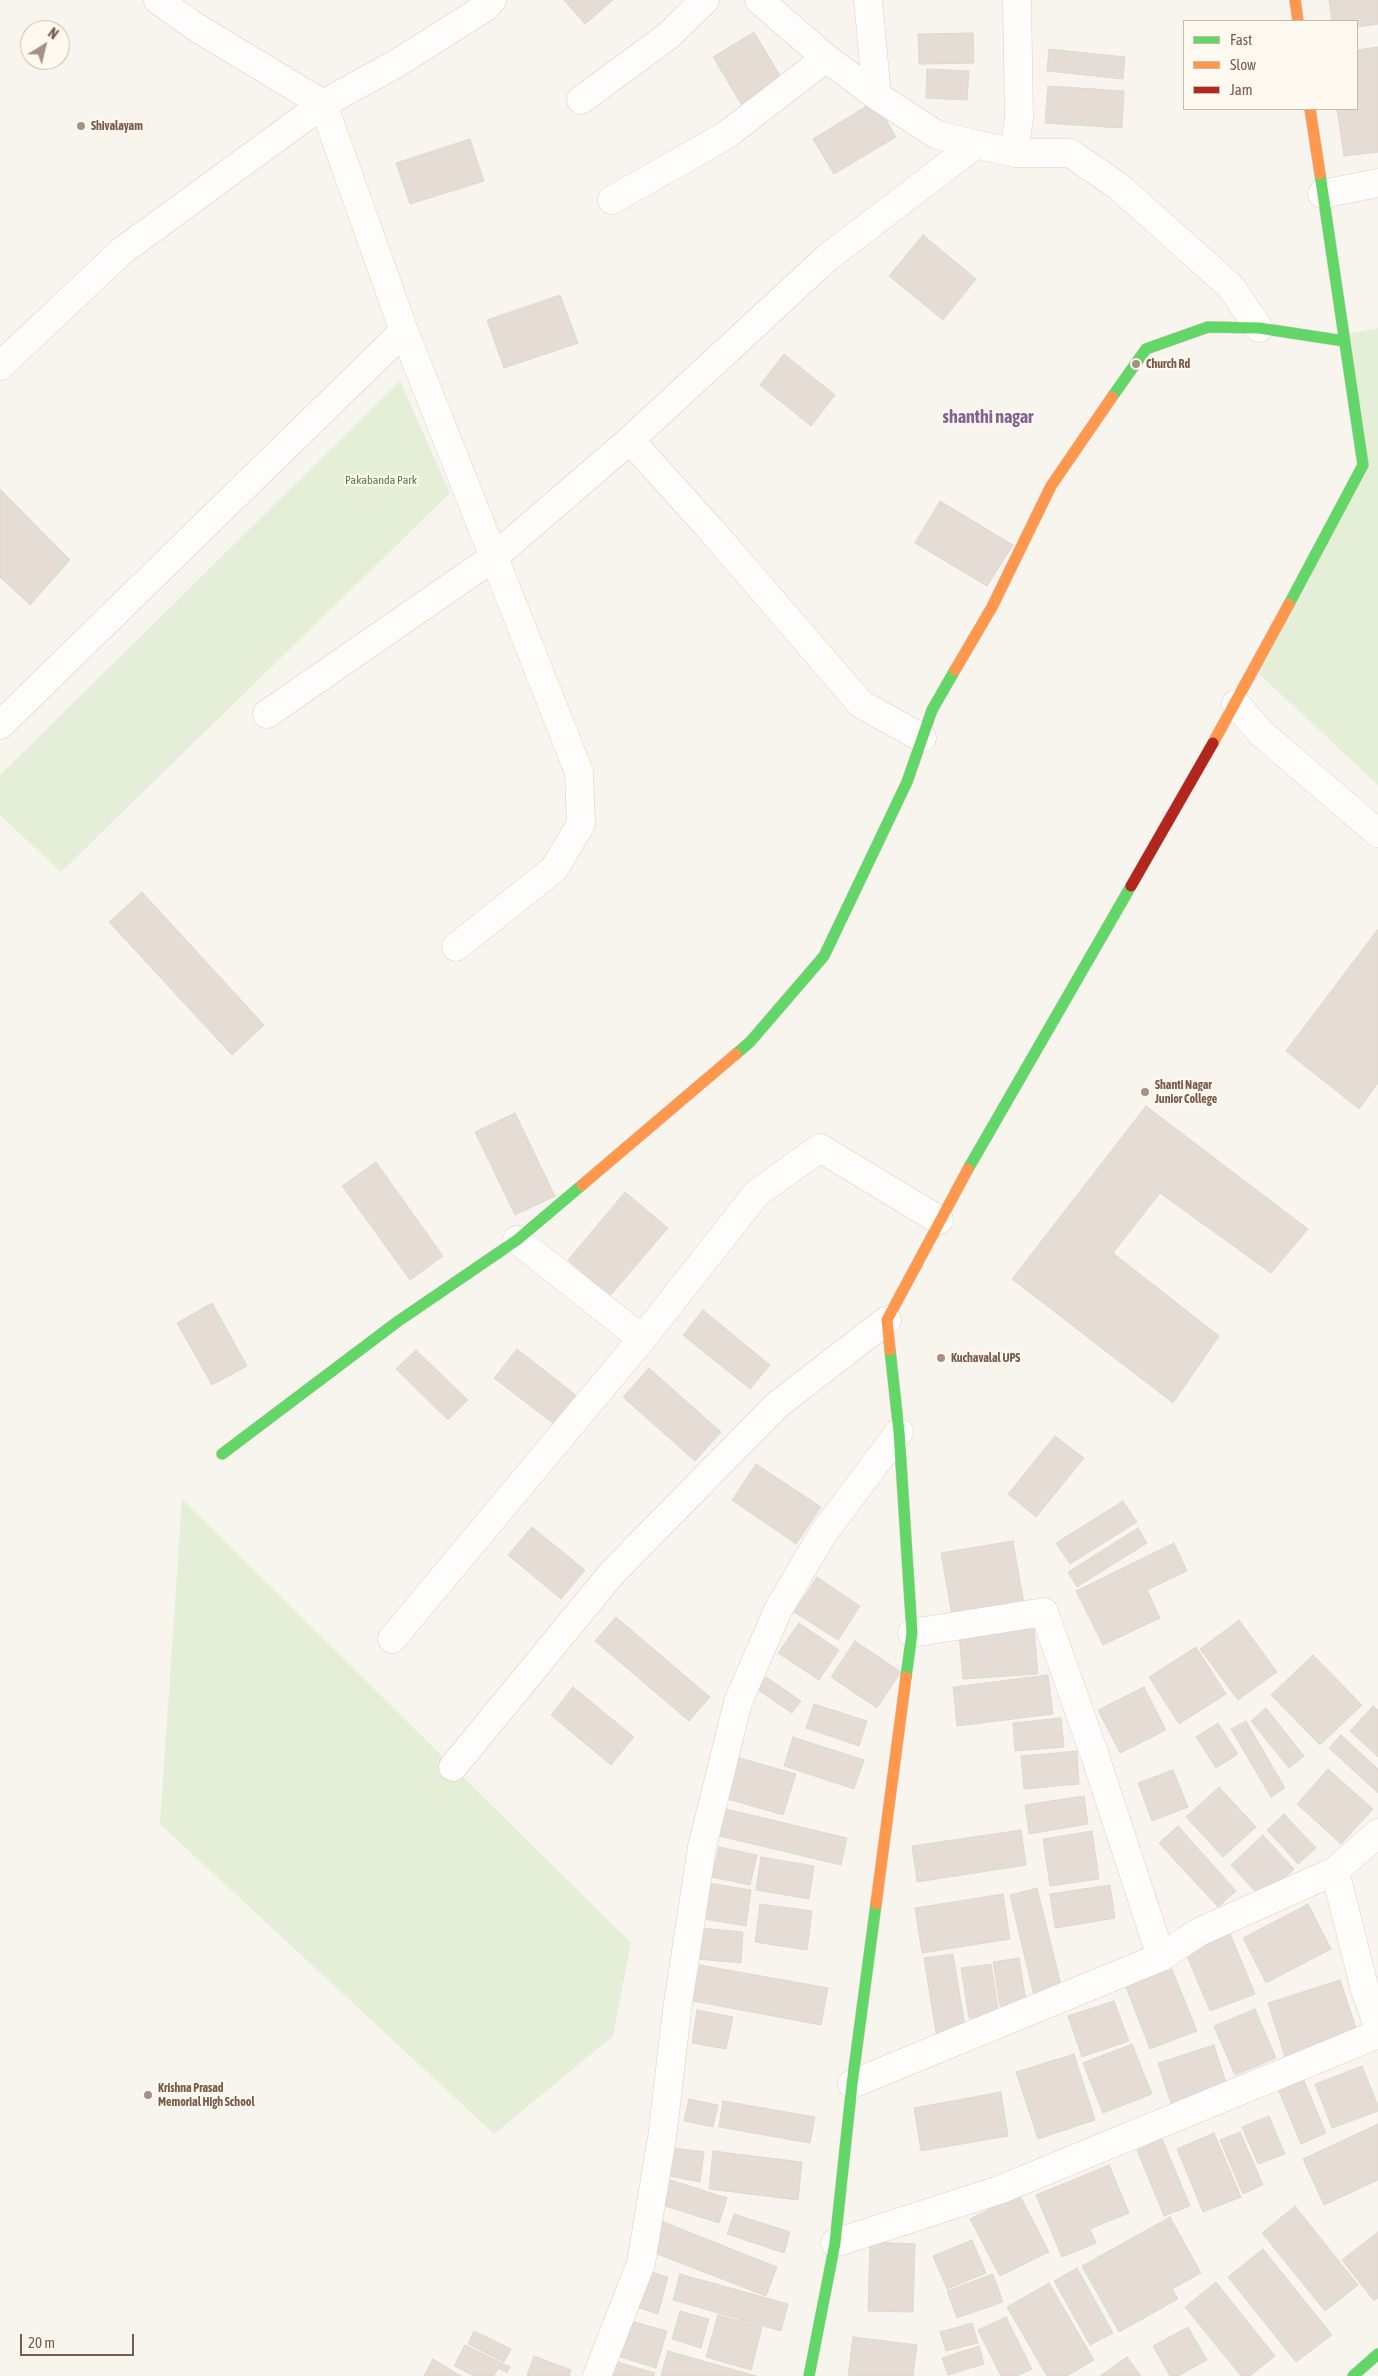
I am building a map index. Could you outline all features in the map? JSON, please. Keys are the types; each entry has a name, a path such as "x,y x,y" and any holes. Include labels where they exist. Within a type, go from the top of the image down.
{"street":[{"path":"158,0 194,26 323,104 404,331 579,772 581,824 554,869 456,947"},
{"path":"581,100 668,36 705,0"},
{"path":"759,0 826,58 877,96 937,135 1014,153 1070,153 1118,186 1230,286 1258,328"},
{"path":"868,0 877,96"},
{"path":"1014,153 1019,117 1017,0"},
{"path":"1295,0 1298,20"},
{"path":"0,366 122,250 323,104 399,62 484,2"},
{"path":"612,200 725,136 826,58"},
{"path":"453,1767 612,1573 777,1405 887,1320 939,1220 1236,704 1363,465 1310,110"},
{"path":"267,714 494,557 630,440 828,257 976,144"},
{"path":"1322,194 1378,183"},
{"path":"222,1454 397,1322 517,1240 750,1042 824,956 907,782 932,710 992,607 1051,486 1146,349 1208,326 1258,328 1344,341"},
{"path":"0,725 404,331"},
{"path":"630,440 712,531 861,704 922,738"},
{"path":"1236,704 1261,733 1378,833"},
{"path":"392,1639 642,1339 757,1193 820,1148 939,1220"},
{"path":"517,1240 642,1339"},
{"path":"809,2376 835,2243 852,2084 912,1634 899,1432 887,1320"},
{"path":"597,2376 641,2263 662,2138 677,2010 702,1847 738,1702 778,1610 807,1560 822,1536 899,1432"},
{"path":"912,1634 1044,1612 1095,1756 1161,1957"},
{"path":"852,2084 1161,1957 1199,1932 1335,1871 1378,1833"},
{"path":"1335,1871 1372,1988 1378,2026"},
{"path":"835,2243 999,2190 1378,2034"},
{"path":"1354,2376 1378,2354"}],"green space":[{"path":"1378,328 1378,785 1256,671 1365,466 1348,334"},
{"name":"Pakabanda Park","path":"400,381 450,493 61,872 0,815 0,775"},
{"path":"182,1499 631,1943 613,2036 494,2134 160,1824"}],"building":[{"path":"564,0 613,0 585,24"},
{"path":"1329,0 1378,0 1378,24 1358,27 1358,20 1332,20"},
{"path":"754,32 785,84 744,109 713,57"},
{"path":"973,33 974,63 919,64 918,34"},
{"path":"1378,47 1378,152 1344,156 1337,110 1358,110 1358,50"},
{"path":"1049,49 1125,57 1123,79 1047,71"},
{"path":"927,69 969,71 967,100 926,98"},
{"path":"1048,86 1124,91 1122,128 1045,123"},
{"path":"875,101 896,137 834,174 813,139"},
{"path":"470,139 484,181 410,204 396,163"},
{"path":"923,235 976,279 943,320 889,276"},
{"path":"560,295 578,343 504,368 487,320"},
{"path":"784,354 835,395 811,426 760,385"},
{"path":"0,489 70,560 30,605 0,577"},
{"path":"940,501 1013,545 987,586 915,543"},
{"path":"142,892 264,1025 232,1055 109,922"},
{"path":"1378,929 1378,1083 1359,1109 1286,1051"},
{"path":"1146,1106 1308,1229 1271,1273 1160,1193 1113,1253 1219,1336 1173,1403 1012,1279"},
{"path":"515,1113 555,1196 515,1215 475,1132"},
{"path":"376,1162 443,1256 410,1280 342,1186"},
{"path":"625,1192 668,1228 610,1296 568,1260"},
{"path":"212,1303 247,1366 212,1385 177,1323"},
{"path":"703,1310 770,1365 750,1389 683,1335"},
{"path":"517,1349 582,1400 559,1428 494,1378"},
{"path":"416,1350 468,1400 448,1420 396,1369"},
{"path":"649,1368 721,1432 695,1461 623,1397"},
{"path":"1055,1436 1084,1458 1036,1517 1008,1494"},
{"path":"756,1464 821,1507 796,1544 732,1500"},
{"path":"1123,1501 1137,1522 1070,1564 1056,1543"},
{"path":"532,1527 585,1570 561,1599 508,1555"},
{"path":"1138,1528 1147,1543 1077,1587 1068,1572"},
{"path":"1013,1541 1024,1604 952,1616 941,1553"},
{"path":"1174,1543 1187,1571 1147,1590 1160,1618 1103,1645 1076,1591"},
{"path":"817,1577 860,1606 838,1640 794,1612"},
{"path":"616,1617 710,1697 689,1721 595,1641"},
{"path":"1239,1620 1277,1672 1238,1700 1200,1649"},
{"path":"799,1623 839,1650 819,1680 778,1653"},
{"path":"1034,1628 1038,1674 963,1679 959,1634"},
{"path":"855,1641 901,1672 877,1708 831,1677"},
{"path":"1196,1647 1226,1694 1179,1724 1149,1677"},
{"path":"1313,1655 1362,1705 1320,1745 1271,1695"},
{"path":"1048,1675 1053,1714 957,1726 953,1687"},
{"path":"766,1677 801,1701 792,1713 758,1690"},
{"path":"573,1687 634,1737 611,1765 551,1715"},
{"path":"1144,1687 1166,1730 1120,1753 1098,1710"},
{"path":"814,1704 867,1721 859,1746 806,1728"},
{"path":"1373,1706 1378,1710 1378,1757 1350,1731"},
{"path":"1266,1708 1304,1756 1289,1768 1251,1721"},
{"path":"1061,1718 1064,1747 1015,1751 1013,1723"},
{"path":"1246,1721 1285,1788 1271,1797 1231,1729"},
{"path":"1218,1723 1238,1754 1216,1768 1196,1737"},
{"path":"1341,1735 1378,1769 1378,1793 1329,1748"},
{"path":"793,1737 864,1760 854,1789 784,1766"},
{"path":"1077,1751 1079,1784 1024,1789 1021,1756"},
{"path":"736,1757 796,1774 783,1815 724,1798"},
{"path":"1328,1769 1373,1809 1341,1844 1297,1804"},
{"path":"1173,1770 1188,1807 1152,1821 1138,1783"},
{"path":"1219,1787 1256,1827 1223,1857 1186,1817"},
{"path":"1084,1796 1088,1824 1029,1834 1025,1805"},
{"path":"722,1808 847,1838 841,1865 715,1835"},
{"path":"1284,1814 1316,1848 1298,1864 1267,1830"},
{"path":"1178,1826 1236,1891 1218,1907 1159,1843"},
{"path":"1021,1830 1026,1865 917,1882 912,1846"},
{"path":"1092,1831 1099,1879 1050,1886 1043,1839"},
{"path":"1263,1835 1294,1869 1262,1899 1231,1865"},
{"path":"719,1847 757,1855 750,1885 712,1877"},
{"path":"761,1857 814,1866 809,1899 756,1890"},
{"path":"703,1882 751,1890 746,1926 698,1918"},
{"path":"1110,1885 1115,1918 1055,1928 1050,1894"},
{"path":"1037,1888 1063,1993 1035,2000 1010,1895"},
{"path":"1003,1894 1010,1939 922,1953 915,1908"},
{"path":"760,1904 812,1911 807,1950 755,1942"},
{"path":"1308,1904 1331,1949 1266,1983 1243,1938"},
{"path":"700,1928 743,1932 741,1963 697,1959"},
{"path":"1229,1931 1255,1994 1210,2011 1184,1949"},
{"path":"953,1954 966,2033 937,2038 924,1958"},
{"path":"1019,1958 1026,2002 1000,2006 993,1962"},
{"path":"991,1964 999,2014 969,2018 961,1968"},
{"path":"700,1965 828,1988 821,2025 693,2001"},
{"path":"1172,1969 1197,2031 1150,2049 1126,1987"},
{"path":"1340,1980 1360,2040 1287,2063 1268,2003"},
{"path":"1114,2001 1129,2041 1082,2057 1068,2016"},
{"path":"1255,2009 1276,2058 1235,2075 1214,2026"},
{"path":"697,2010 733,2017 726,2049 692,2043"},
{"path":"1132,2044 1152,2094 1103,2113 1083,2063"},
{"path":"1214,2045 1230,2095 1174,2113 1158,2063"},
{"path":"1074,2054 1095,2120 1038,2139 1016,2072"},
{"path":"1362,2066 1378,2106 1378,2111 1332,2128 1315,2084"},
{"path":"1302,2076 1326,2133 1301,2144 1277,2087"},
{"path":"1001,2092 1008,2136 921,2151 914,2108"},
{"path":"689,2099 718,2105 713,2127 684,2121"},
{"path":"723,2101 815,2117 810,2143 719,2127"},
{"path":"1269,2116 1285,2154 1258,2164 1242,2127"},
{"path":"1378,2124 1378,2180 1324,2205 1303,2159"},
{"path":"1240,2132 1263,2185 1243,2194 1220,2140"},
{"path":"1214,2133 1241,2197 1203,2212 1177,2149"},
{"path":"1162,2139 1190,2206 1164,2216 1137,2150"},
{"path":"674,2148 704,2152 700,2182 670,2176"},
{"path":"713,2151 802,2162 798,2200 709,2189"},
{"path":"1109,2165 1129,2213 1090,2229 1096,2243 1062,2257 1036,2195"},
{"path":"664,2178 727,2198 719,2223 656,2203"},
{"path":"1019,2194 1049,2252 1000,2276 970,2219"},
{"path":"1295,2206 1358,2285 1325,2311 1262,2233"},
{"path":"734,2214 790,2232 784,2253 727,2234"},
{"path":"1170,2217 1201,2273 1172,2289 1178,2299 1119,2332 1082,2266"},
{"path":"656,2219 777,2267 766,2296 644,2249"},
{"path":"1378,2232 1378,2298 1374,2301 1342,2260"},
{"path":"972,2240 986,2273 947,2289 933,2256"},
{"path":"870,2242 915,2244 913,2312 868,2311"},
{"path":"1263,2249 1332,2335 1296,2362 1228,2277"},
{"path":"1077,2268 1113,2333 1090,2345 1054,2281"},
{"path":"646,2270 668,2277 658,2314 636,2307"},
{"path":"680,2274 788,2304 781,2331 673,2300"},
{"path":"993,2274 1003,2302 957,2318 947,2291"},
{"path":"1216,2282 1275,2356 1250,2376 1241,2376 1185,2307"},
{"path":"1049,2283 1094,2360 1067,2376 1047,2376 1007,2307"},
{"path":"680,2311 709,2319 701,2348 672,2339"},
{"path":"718,2315 762,2327 751,2370 706,2357"},
{"path":"1006,2317 1032,2369 1017,2376 1001,2376 978,2330"},
{"path":"623,2319 667,2331 656,2368 614,2355"},
{"path":"972,2323 978,2343 946,2351 940,2332"},
{"path":"1188,2327 1207,2360 1178,2376 1170,2376 1153,2346"},
{"path":"474,2331 511,2349 504,2362 468,2344"},
{"path":"853,2337 917,2345 913,2376 848,2376"},
{"path":"465,2345 510,2367 507,2373 498,2368 494,2376 474,2376 454,2366"},
{"path":"979,2346 984,2364 948,2375 942,2358"},
{"path":"668,2351 756,2376 661,2375"},
{"path":"534,2356 571,2370 569,2376 527,2376"},
{"path":"1127,2357 1141,2376 1100,2376"},
{"path":"433,2359 461,2376 424,2376"},
{"path":"614,2361 655,2373 654,2376 610,2376"}],"traffic: fast":[{"path":"1289,604 1363,465 1320,174"},
{"path":"1112,397 1146,349 1208,327 1259,328 1344,341"},
{"path":"736,1054 750,1042 824,956 907,782 932,710 955,670"},
{"path":"968,1169 1131,886"},
{"path":"222,1454 397,1322 517,1240 582,1185"},
{"path":"890,1350 899,1432 912,1633 906,1677"},
{"path":"809,2376 835,2243 852,2084 876,1904"},
{"path":"1353,2376 1378,2354"}],"traffic: slow":[{"path":"1295,0 1298,20"},
{"path":"1310,110 1320,174"},
{"path":"955,670 992,607 1051,486 1112,397"},
{"path":"1213,743 1289,604"},
{"path":"582,1185 736,1054"},
{"path":"890,1350 887,1320 968,1169"},
{"path":"876,1904 906,1677"}],"traffic: jam":[{"path":"1131,886 1213,743"}],"place":[{"name":"Shivalayam","path":"81,126"},
{"name":"Church Rd","path":"1136,364"},
{"name":"Shanti Nagar Junior College","path":"1145,1092"},
{"name":"Kuchavalal UPS","path":"941,1358"},
{"name":"Krishna Prasad Memorial High School","path":"148,2095"}],"district":[{"name":"shanthi nagar","path":"988,417"}]}
